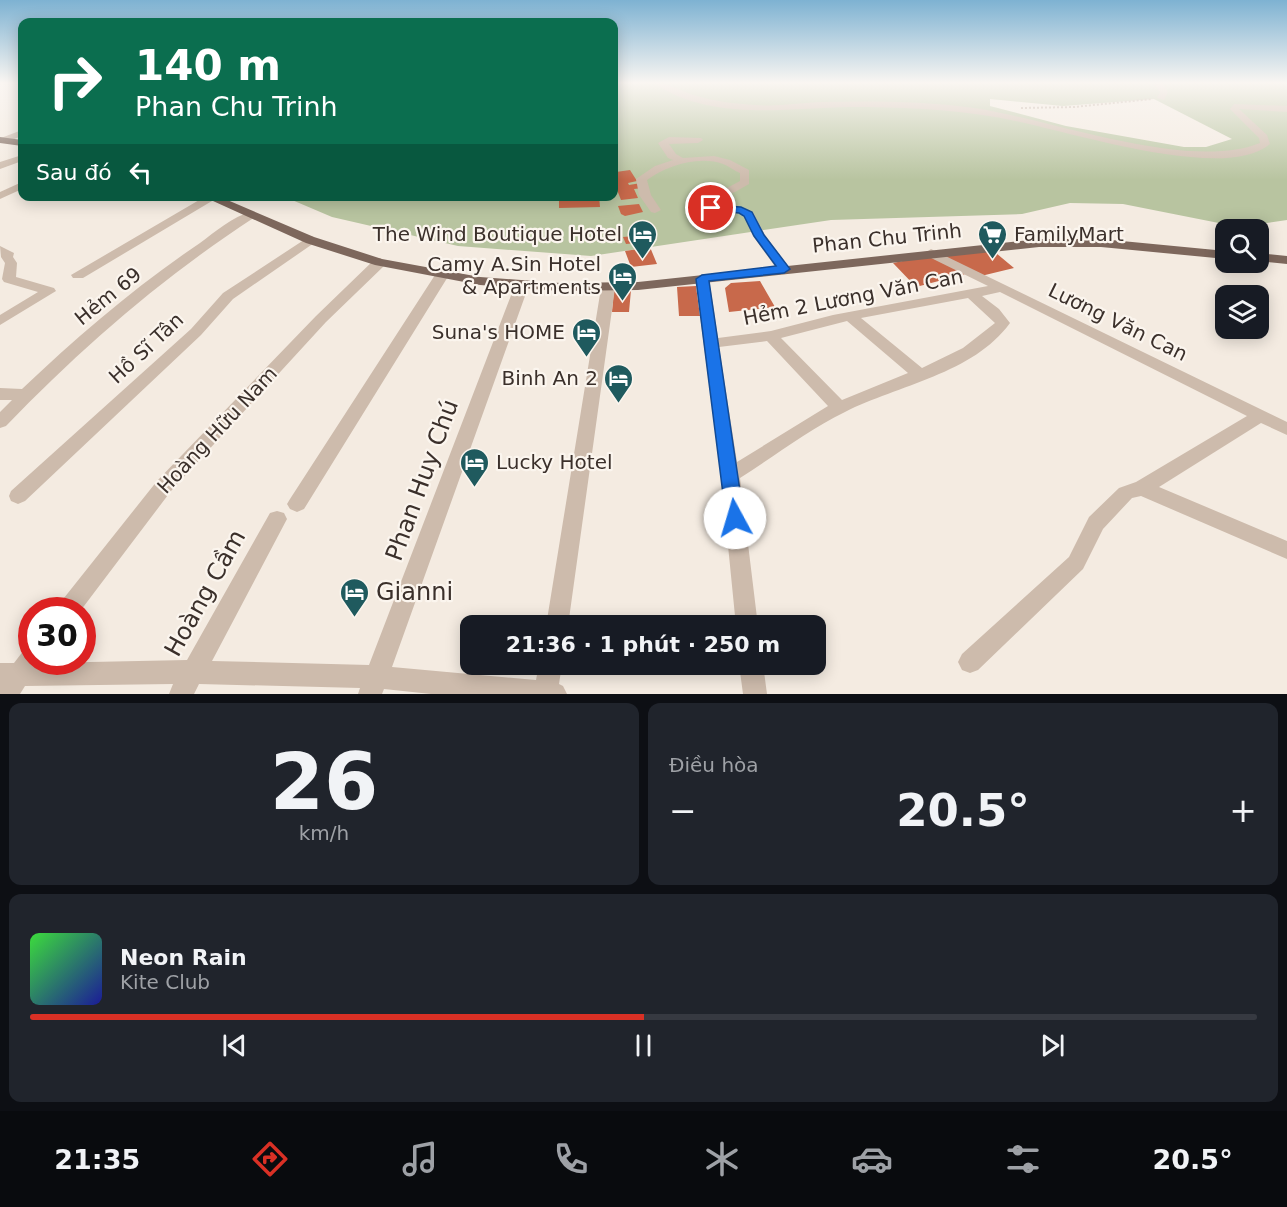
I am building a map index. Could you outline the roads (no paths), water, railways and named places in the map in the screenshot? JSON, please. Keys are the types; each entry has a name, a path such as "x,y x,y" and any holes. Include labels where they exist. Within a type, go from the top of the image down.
{"main road":[{"name":"Phan Chu Trinh","path":"218,201 310,240 380,262 442,276 522,285 609,288 931,252 1062,242 1215,254"},
{"path":"1269,258 1287,260"}],"street":[{"path":"1005,115 1116,141 1182,152 1212,154 1247,151 1265,144 1264,137 1241,115"},
{"path":"4,141 18,135"},
{"path":"682,161 672,156 663,143 669,140 698,140"},
{"path":"0,166 18,159"},
{"path":"655,210 645,195 641,179 650,171 682,161 723,160 745,172 745,182 731,190 705,198 702,205 711,208 741,210 748,214 759,236 784,269"},
{"path":"0,196 18,187"},
{"path":"78,275 202,201"},
{"name":"Hẻm 69","path":"0,422 87,337 221,233 251,215"},
{"name":"Hồ Sĩ Tân","path":"18,496 196,332 228,296 310,240"},
{"path":"0,250 8,253 7,257 11,262 9,279 49,291 0,321"},
{"name":"Lương Văn Can","path":"931,252 1287,429"},
{"name":"Hoàng Hữu Nam","path":"78,597 164,486 321,319 380,262"},
{"path":"297,504 442,276"},
{"path":"702,279 730,475 746,615"},
{"name":"Phan Huy Chú","path":"373,686 522,285"},
{"path":"559,615 609,288"},
{"name":"Hẻm 2 Lương Văn Can","path":"712,343 771,336 850,316 1002,288"},
{"path":"730,475 839,407 970,351 989,337 1003,323 994,312 970,293"},
{"path":"850,316 919,374"},
{"path":"771,336 839,407"},
{"path":"0,394 26,395"},
{"path":"970,662 1076,563 1096,523 1126,493 1142,488 1260,416"},
{"path":"1142,488 1287,550"},
{"name":"Hoàng Cầm","path":"181,694 277,519"},
{"path":"14,676 192,672 373,686 551,694 551,675"},
{"path":"752,675 754,694"}],"place":[{"name":"The Wind Boutique Hotel","path":"643,260"},
{"name":"FamilyMart","path":"993,260"},
{"name":"Camy A.Sin Hotel & Apartments","path":"622,302"},
{"name":"Suna's HOME","path":"586,358"},
{"name":"Binh An 2","path":"619,404"},
{"name":"Lucky Hotel","path":"475,488"},
{"name":"Gianni","path":"355,618"}]}
